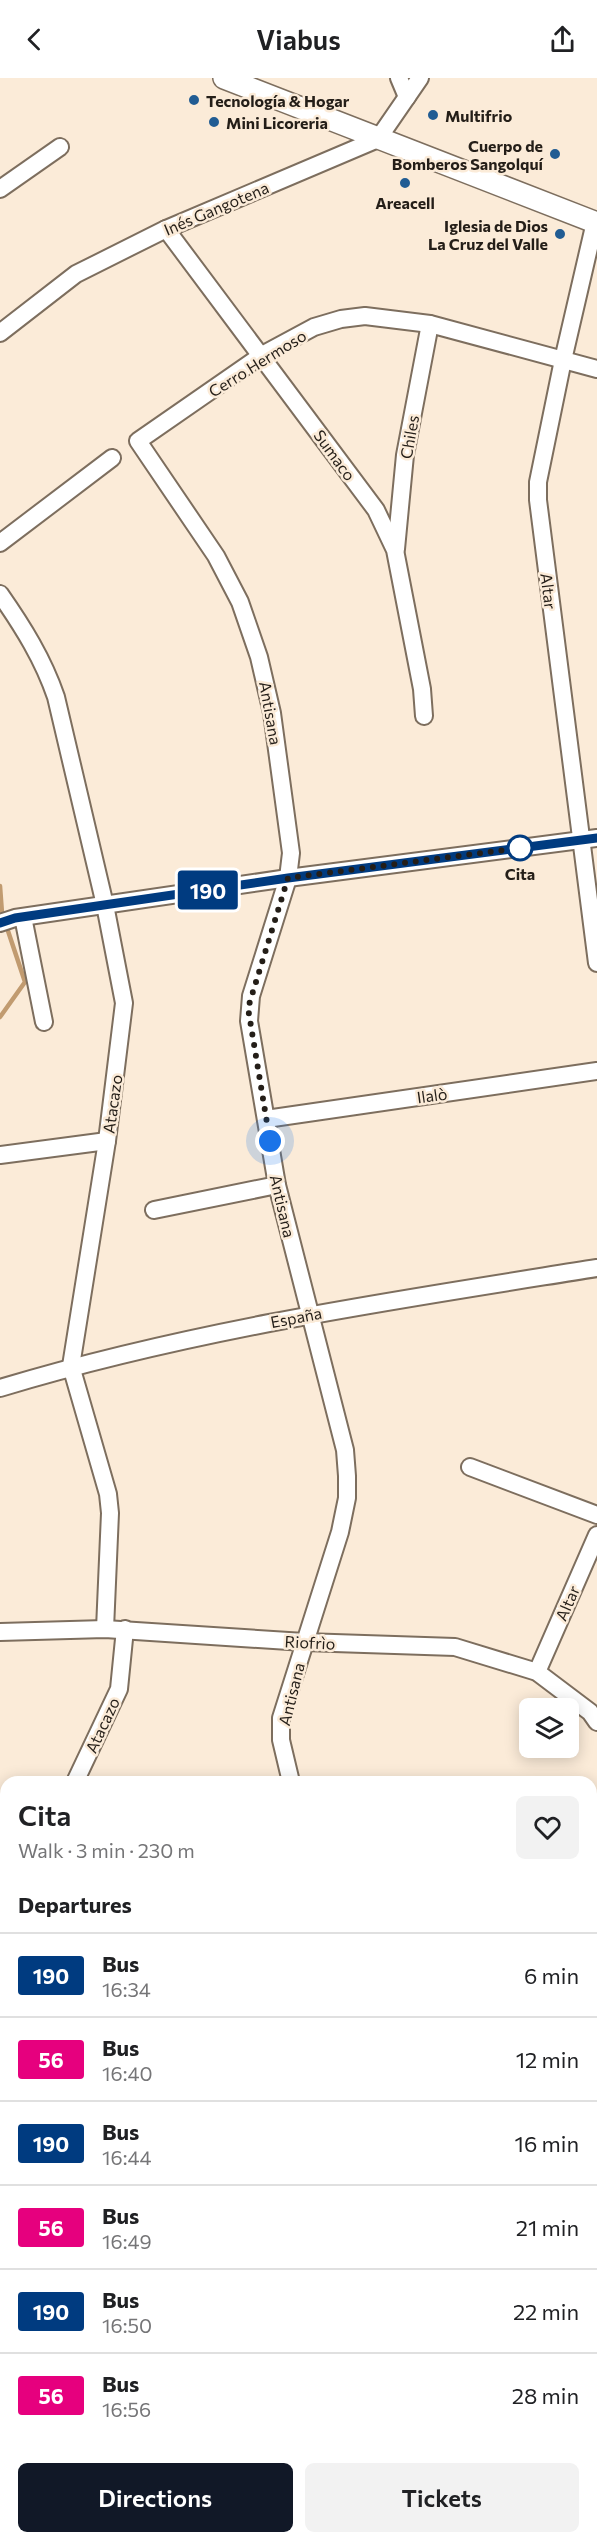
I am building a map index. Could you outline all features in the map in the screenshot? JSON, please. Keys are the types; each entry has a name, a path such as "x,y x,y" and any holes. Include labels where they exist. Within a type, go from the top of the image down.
{"main road":[{"path":"224,78 596,223"}],"street":[{"path":"399,78 407,97"},
{"path":"378,139 420,78"},
{"name":"Inés Gangotena","path":"0,333 76,274 166,230 378,139"},
{"path":"0,189 60,147"},
{"name":"Altar","path":"596,223 563,360 538,482 538,500 589,839 597,963"},
{"name":"Sumaco","path":"166,230 376,510 395,550 422,689 424,716"},
{"name":"Cerro Hermoso","path":"138,441 262,355 314,327 365,316 430,324 597,369"},
{"name":"Chiles","path":"395,550 405,456 430,324"},
{"name":"Antisana","path":"138,441 216,556 240,602 260,657 272,713 291,853 288,878 248,1008 277,1185 345,1450 347,1498 340,1532 281,1718 281,1740 290,1776"},
{"path":"0,543 112,458"},
{"name":"Atacazo","path":"0,594 26,631 49,676 56,697 105,905 124,1003 107,1141 71,1366 108,1494 110,1513 105,1629"},
{"path":"44,1022 13,919 288,878 589,839"},
{"name":"Ilalò","path":"266,1119 597,1071"},
{"path":"0,1155 107,1141"},
{"path":"154,1210 277,1185"},
{"name":"España","path":"0,1388 71,1366 309,1314 597,1268"},
{"path":"470,1467 597,1515"},
{"name":"Altar","path":"537,1672 597,1535"},
{"name":"Atacazo","path":"78,1776 119,1689 125,1629"},
{"name":"Riofrìo","path":"0,1632 125,1629 304,1642 455,1647 537,1672 590,1712 597,1722"}],"waterway":[{"path":"0,886 2,913 25,982 0,1017"}],"bus line":[{"name":"190","path":"0,923 15,918 288,878 597,838"}],"place":[{"name":"Tecnología & Hogar","path":"194,100"},
{"name":"Multifrio","path":"433,115"},
{"name":"Mini Licoreria","path":"214,122"},
{"name":"Cuerpo de Bomberos Sangolquí","path":"555,154"},
{"name":"Areacell","path":"405,183"},
{"name":"Iglesia de Dios La Cruz del Valle","path":"560,234"},
{"name":"Cita","path":"520,848"}],"route":[{"path":"270,1141 248,1008 288,878 520,848"}]}
